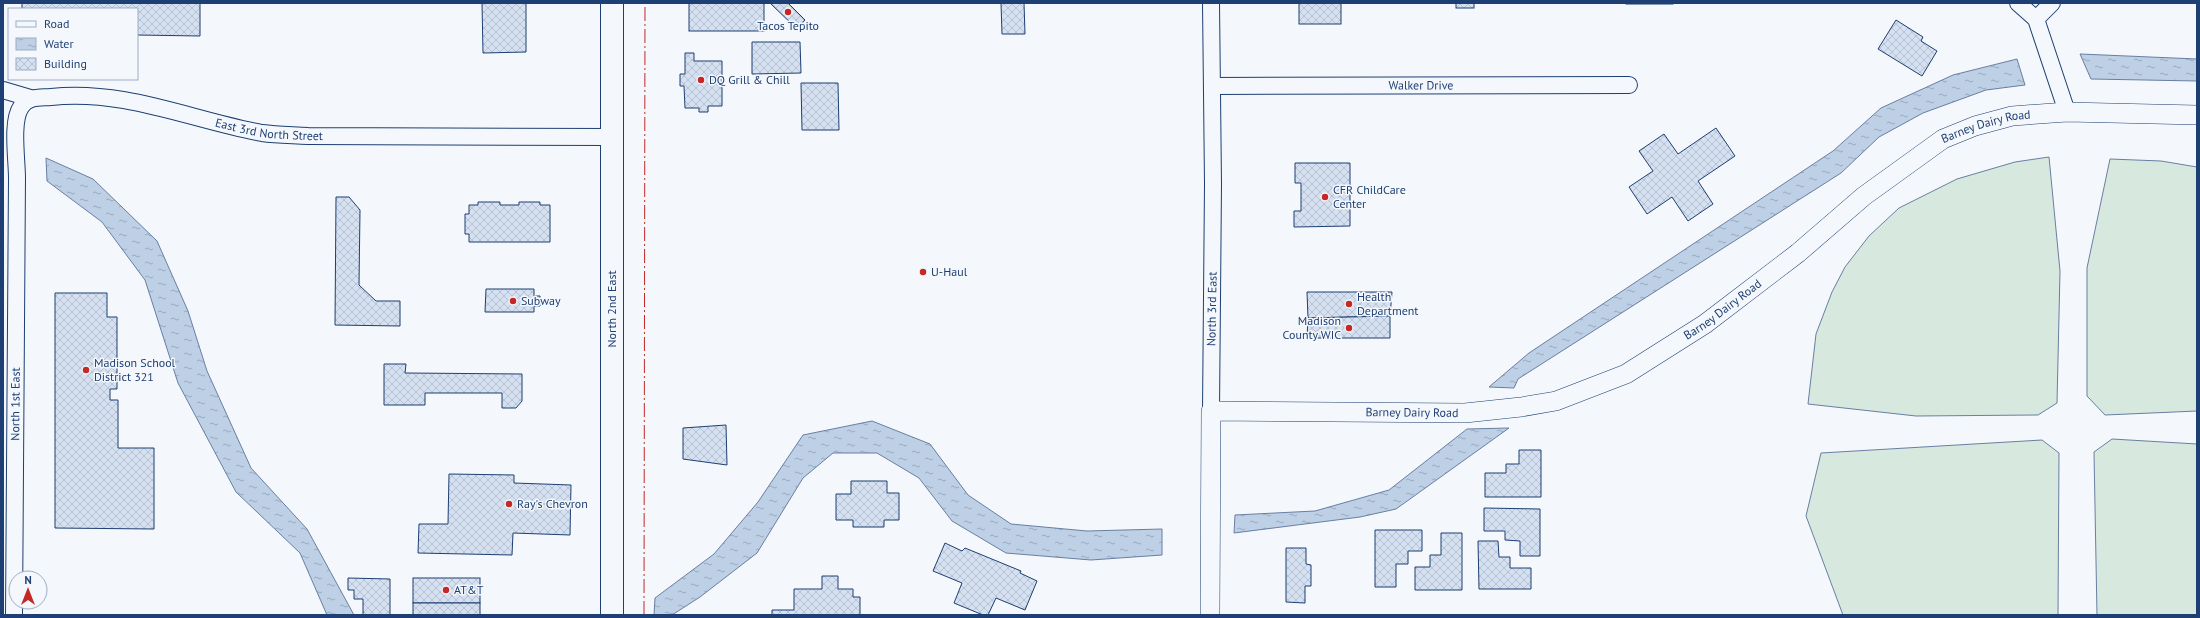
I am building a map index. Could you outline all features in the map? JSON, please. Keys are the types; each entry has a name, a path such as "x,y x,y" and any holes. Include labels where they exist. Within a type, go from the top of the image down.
{"main road":[{"name":"North 2nd East","path":"612,3 612,615"}],"street":[{"name":"North 3rd East","path":"1210,615 1213,86 1211,3"},
{"path":"2018,3 2036,19 2067,112"},
{"path":"2036,19 2052,3"},
{"name":"Walker Drive","path":"1213,86 1629,84"},
{"path":"3,90 30,98"},
{"name":"East 3rd North Street","path":"30,98 71,95 94,96 145,103 264,133 308,136 612,137"},
{"name":"North 1st East","path":"14,615 17,193 16,120 21,107 30,98"},
{"name":"Barney Dairy Road","path":"1211,411 1465,413 1542,404 1579,393 1626,374 1705,324 1798,253 1864,196 1943,139 1976,126 2012,116 2067,112 2197,115"}],"shaded area":[{"path":"2049,157 2060,271 2057,403 2038,415 1916,416 1808,404 1816,334 1832,292 1845,267 1869,236 1899,208 1957,179 2015,162"},
{"path":"2110,159 2161,161 2197,167 2197,411 2105,415 2087,396 2087,268"},
{"path":"2112,439 2197,444 2197,615 2097,615 2094,452"},
{"path":"2042,440 2059,453 2058,615 1843,615 1806,516 1821,453"}],"water":[{"path":"2080,54 2197,59 2197,81 2091,79"},
{"path":"2017,59 2025,85 1986,90 1923,113 1879,137 1841,173 1518,379 1514,388 1489,387 1529,353 1833,151 1881,108 1953,75"},
{"path":"46,158 93,179 157,241 188,311 207,371 251,468 307,529 354,615 327,615 300,553 236,492 178,383 145,280 102,222 47,181"},
{"path":"872,421 930,444 968,495 1011,524 1087,531 1162,529 1162,555 1091,560 1006,553 952,521 919,478 877,453 833,453 803,478 757,553 700,597 672,615 654,615 655,598 714,554 758,502 803,435"},
{"path":"1509,428 1396,509 1360,517 1234,533 1235,515 1315,511 1389,490 1467,429"}],"building":[{"path":"22,3 200,3 200,36 138,35 138,8 22,8"},
{"path":"482,3 526,3 526,52 483,53"},
{"path":"689,3 764,3 764,31 689,31"},
{"name":"Tacos Tepito","path":"788,3 805,20 797,29 771,4"},
{"path":"1001,3 1024,3 1025,34 1002,34"},
{"path":"1299,3 1341,3 1341,24 1299,24"},
{"path":"1456,3 1474,3 1474,8 1456,8"},
{"path":"1673,3 1673,4 1626,4"},
{"path":"1896,20 1923,37 1921,41 1937,51 1922,76 1878,49"},
{"path":"752,42 800,42 801,73 752,74"},
{"name":"DQ Grill & Chill","path":"685,53 694,53 694,61 722,61 722,106 708,106 708,112 699,112 699,108 685,108 684,86 680,86 680,74 685,74"},
{"path":"801,83 838,83 839,130 802,130"},
{"path":"1716,128 1735,156 1698,181 1713,204 1688,221 1672,197 1647,214 1629,187 1653,171 1639,151 1664,134 1678,154"},
{"name":"CFR ChildCare Center","path":"1295,163 1350,163 1350,226 1294,227 1294,211 1301,211 1301,183 1295,183"},
{"path":"336,197 349,197 360,210 359,285 376,301 400,301 400,326 335,325"},
{"path":"478,202 500,202 500,205 519,205 519,202 540,202 540,205 550,205 550,242 469,242 469,234 465,234 465,214 469,214 469,205 478,205"},
{"name":"Subway","path":"486,289 534,289 534,296 540,296 540,306 534,306 534,312 485,312"},
{"name":"Health Department","path":"1307,292 1392,292 1390,316 1308,318"},
{"path":"55,293 107,293 107,317 117,317 117,389 110,389 110,400 118,400 118,448 154,448 154,529 55,528"},
{"name":"Madison County WIC","path":"1390,316 1390,338 1307,338 1308,318"},
{"path":"384,364 406,364 405,373 522,374 522,401 516,408 502,408 502,393 425,393 425,405 384,405"},
{"path":"726,425 727,465 683,459 683,428"},
{"path":"1519,450 1541,450 1541,497 1485,497 1485,473 1506,473 1506,464 1519,464"},
{"name":"Ray's Chevron","path":"449,474 514,475 514,483 571,485 570,535 513,533 512,555 418,553 419,524 448,524"},
{"path":"851,481 887,481 887,493 899,493 899,520 884,520 884,527 853,527 853,520 836,520 836,494 851,494"},
{"path":"1484,508 1540,509 1540,556 1520,556 1520,541 1505,540 1505,531 1484,531"},
{"path":"1375,530 1422,530 1422,551 1408,551 1408,564 1396,564 1396,587 1375,587"},
{"path":"1441,533 1462,533 1462,590 1415,590 1415,567 1430,567 1430,555 1441,555"},
{"path":"1478,541 1498,541 1499,557 1510,557 1510,568 1531,568 1531,589 1479,589"},
{"path":"945,543 962,551 965,548 1021,571 1020,573 1037,581 1025,610 996,598 988,615 983,615 954,603 962,583 933,571"},
{"path":"1286,548 1306,548 1306,564 1311,565 1311,586 1305,586 1305,603 1286,602"},
{"path":"822,576 838,576 838,589 853,589 853,597 860,597 860,615 772,615 772,610 794,610 794,589 822,589"},
{"path":"348,578 390,579 390,615 363,615 363,599 354,599 354,590 348,590"},
{"name":"AT&T","path":"413,578 480,578 480,603 413,603"},
{"path":"413,603 480,603 480,615 413,615"}],"power":[{"path":"644,615 645,3"}],"place":[{"name":"Tacos Tepito","path":"788,12"},
{"name":"DQ Grill & Chill","path":"701,80"},
{"name":"CFR ChildCare Center","path":"1325,197"},
{"name":"U-Haul","path":"923,272"},
{"name":"Subway","path":"513,301"},
{"name":"Health Department","path":"1349,304"},
{"name":"Madison County WIC","path":"1349,328"},
{"name":"Madison School District 321","path":"86,370"},
{"name":"Ray's Chevron","path":"509,504"},
{"name":"AT&T","path":"446,590"}]}
